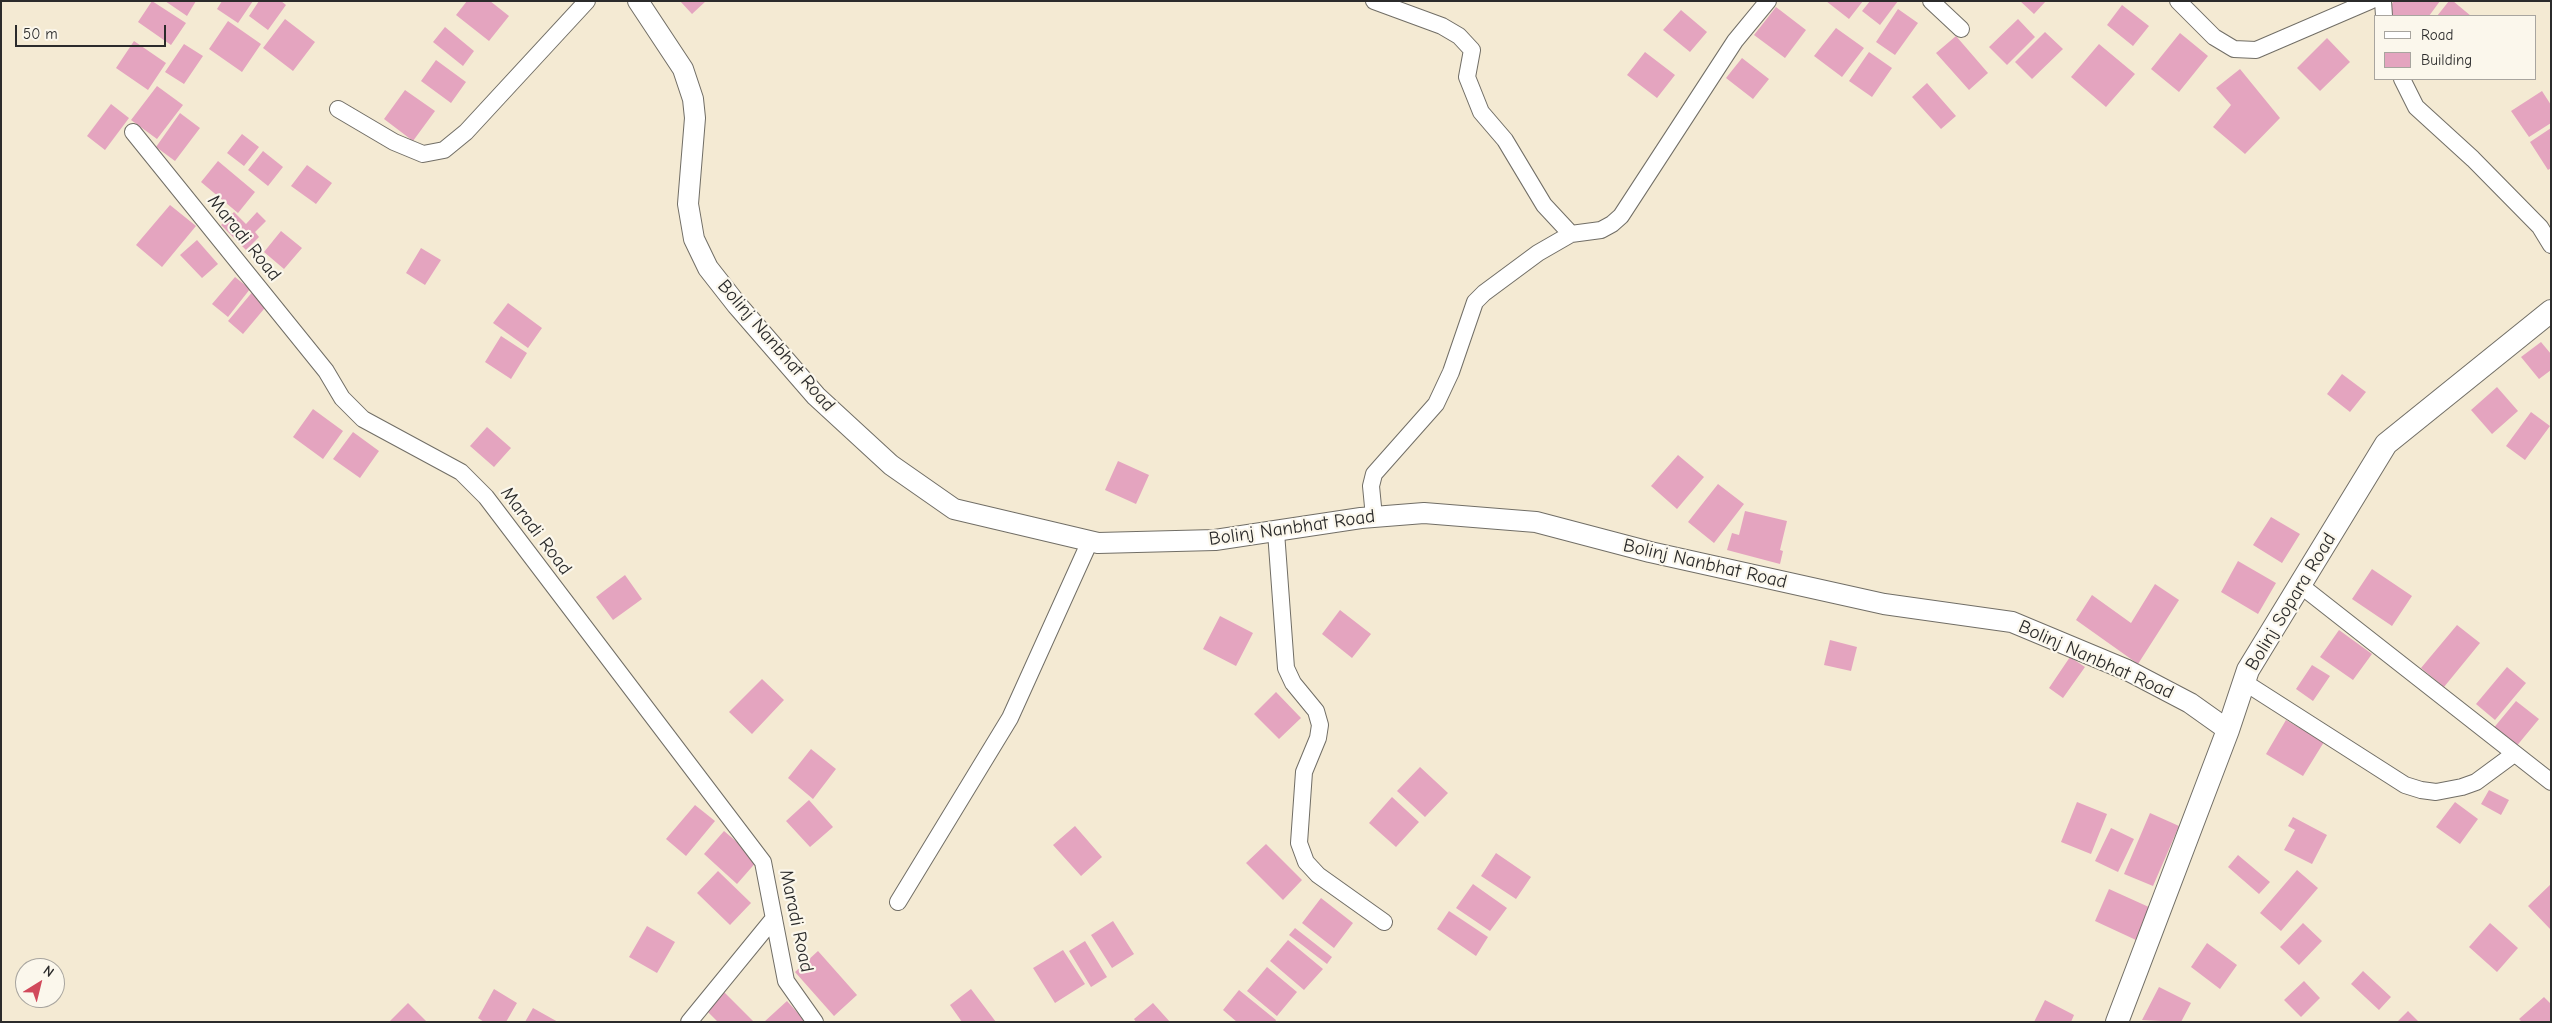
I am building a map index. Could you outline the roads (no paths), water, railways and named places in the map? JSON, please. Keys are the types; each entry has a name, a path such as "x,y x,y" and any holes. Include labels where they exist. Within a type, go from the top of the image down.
{"main road":[{"name":"Bolinj Sopara Road","path":"2116,1022 2228,730 2248,670 2300,584 2386,444 2551,311"}],"street":[{"path":"338,108 394,142 423,154 444,150 466,132 587,1"},
{"name":"Bolinj Nanbhat Road","path":"638,1 683,69 693,99 695,118 688,204 694,239 708,268 737,305 816,396 891,465 954,509 1090,541 1162,543 1215,540 1374,517 1424,513 1536,522 1650,552 1884,604 2012,622 2127,670 2190,703 2228,730"},
{"path":"1374,1 1442,26 1459,36 1472,50 1467,77 1480,112 1505,140 1544,205 1571,234"},
{"path":"1374,517 1371,486 1374,474 1436,404 1451,372 1475,302 1484,293 1538,253 1571,234 1601,230 1621,216 1735,41 1768,1"},
{"path":"1931,1 1961,29"},
{"path":"2178,1 2214,37 2234,49 2256,50 2370,1"},
{"path":"2383,1 2384,15"},
{"path":"2402,80 2416,107 2472,159 2540,227 2551,245"},
{"name":"Maradi Road","path":"133,132 326,371 342,398 363,419 461,472 486,497 763,862 786,981 815,1022"},
{"path":"1276,532 1286,668 1294,683 1316,711 1320,725 1318,738 1304,772 1299,843 1306,862 1318,875 1384,922"},
{"path":"898,902 1010,718 1090,541"},
{"path":"2300,584 2551,782"},
{"path":"2244,682 2405,785 2421,790 2436,792 2469,785 2514,754"},
{"path":"689,1022 774,918"}]}
